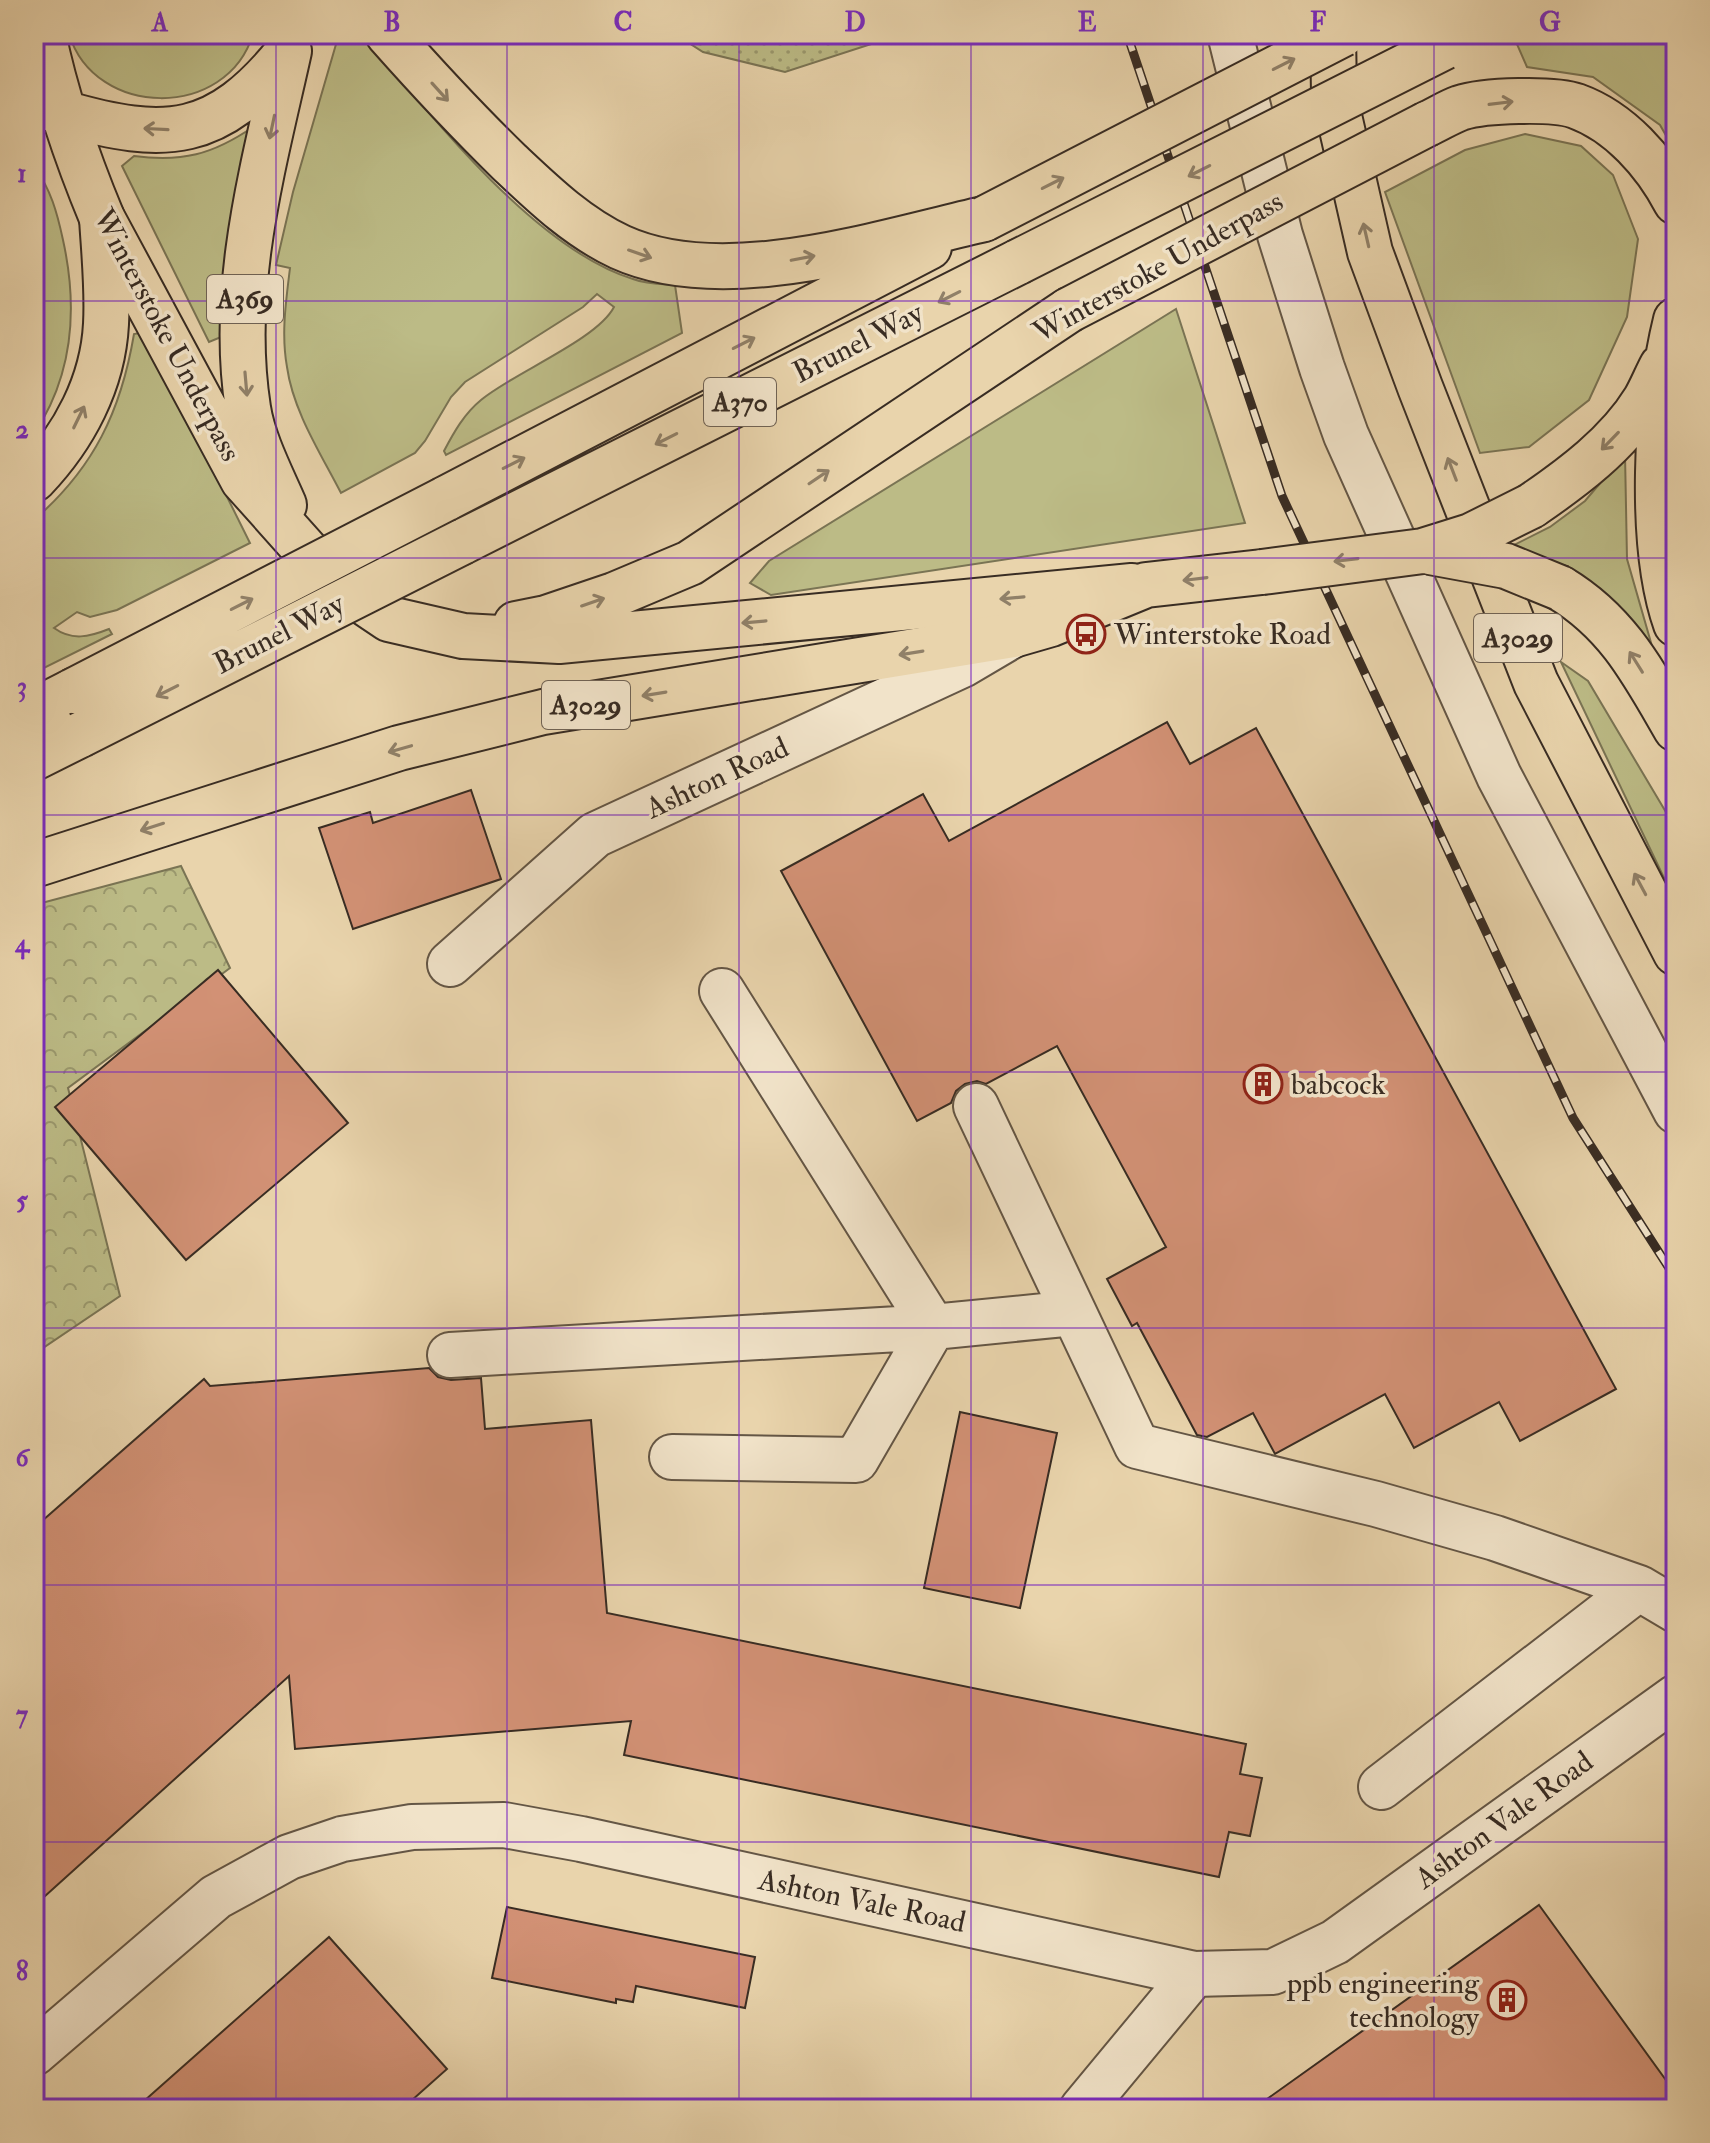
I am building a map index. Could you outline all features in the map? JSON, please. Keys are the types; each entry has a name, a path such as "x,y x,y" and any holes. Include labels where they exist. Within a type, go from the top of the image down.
{"main road":[{"name":"A369","path":"43,34 53,110"},
{"path":"388,34 464,118 551,202 620,247 659,260 697,265 767,265 984,219"},
{"name":"A3029","path":"1333,34 1334,94 1340,123 1370,252 1400,335 1536,683 1676,953"},
{"name":"Brunel Way","path":"34,711 1343,34"},
{"name":"Brunel Way","path":"34,758 1455,41"},
{"path":"53,110 102,124 173,129 196,126 215,119 262,84 293,42"},
{"name":"Winterstoke Underpass","path":"293,42 249,233 242,347 248,411 299,541"},
{"name":"Winterstoke Underpass","path":"463,636 546,618 614,595 690,563 1069,310 1462,108 1518,100 1575,105 1624,134 1662,174 1676,202"},
{"name":"Winterstoke Underpass","path":"53,110 102,218 243,480 334,582 389,619 463,636 559,641 1146,585 1423,551"},
{"name":"A369","path":"34,479 53,459 75,426 100,363 106,324 102,218"},
{"name":"A3029","path":"1423,551 1471,536 1531,506 1566,483 1616,436 1644,401 1672,337"},
{"name":"A3029","path":"1672,337 1659,457 1661,558 1676,624"},
{"name":"A3029","path":"1423,551 1506,566 1560,588 1585,603 1633,655 1676,729"},
{"name":"A3029","path":"34,865 399,748 543,712 1013,635 1051,624 1146,585"}],"street":[{"path":"1230,34 1245,105 1284,248 1346,435 1499,776 1676,1111"},
{"name":"Ashton Road","path":"450,964 595,835 962,665 1013,635"},
{"path":"722,991 933,1327"},
{"path":"976,1106 1137,1446 1391,1508 1495,1538 1639,1588 1676,1610"},
{"path":"450,1355 933,1327 1074,1313"},
{"path":"672,1457 856,1460 933,1327"},
{"path":"1381,1787 1639,1588"},
{"name":"Ashton Vale Road","path":"34,2053 216,1897 289,1857 342,1839 412,1827 504,1825 581,1839 1194,1974 1273,1972 1335,1942 1676,1697"},
{"path":"1082,2109 1194,1974"}],"green space":[{"path":"69,34 253,34 239,62 217,82 190,94 161,98 132,94 105,82 83,62"},
{"path":"339,34 364,34 485,174 558,239 596,263 633,279 675,285 682,333 446,455 444,451 456,430 481,400 573,344 605,319 614,307 597,294 583,307 465,382 451,397 415,453 341,493 309,432 290,383 284,330 290,268 276,265 293,192"},
{"path":"675,34 902,34 785,72 703,52"},
{"path":"1530,34 1676,34 1676,153 1660,125 1593,77 1527,67 1516,42"},
{"path":"253,127 226,335 209,342 122,166 134,156 182,157 210,150"},
{"path":"1525,134 1581,146 1613,175 1638,239 1627,317 1589,400 1529,447 1480,453 1385,192 1465,150"},
{"path":"34,166 49,193 58,220 68,265 71,315 65,364 58,388 34,434"},
{"path":"1176,309 1245,523 771,595 750,583 769,561"},
{"path":"145,332 250,543 117,610 90,617 77,612 54,628 74,636 88,636 109,629 112,634 34,673 34,520 89,459 102,436 121,388 134,334"},
{"path":"1625,454 1627,559 1660,674 1504,550 1550,527 1585,501"},
{"path":"1561,662 1588,681 1676,829 1676,903"},
{"path":"181,866 230,968 68,1088 120,1296 34,1354 34,905"}],"building":[{"name":"babcock","path":"1167,722 1190,764 1256,728 1616,1389 1520,1441 1499,1402 1414,1448 1385,1394 1275,1454 1253,1413 1207,1437 1197,1435 1137,1323 1132,1326 1107,1279 1166,1247 1057,1046 986,1084 977,1081 965,1084 956,1091 951,1103 917,1121 781,871 923,794 949,841"},
{"path":"471,790 501,879 353,929 319,828 370,812 373,823"},
{"path":"218,970 348,1123 186,1260 55,1107"},
{"path":"429,1368 438,1377 451,1380 481,1378 485,1429 591,1420 607,1613 1246,1744 1240,1774 1262,1778 1250,1836 1229,1832 1219,1877 624,1755 631,1721 295,1749 289,1676 34,1906 34,1528 204,1379 210,1386"},
{"path":"960,1412 1057,1433 1020,1608 924,1588"},
{"name":"ppb engineering technology","path":"1539,1905 1676,2094 1676,2109 1253,2109"},
{"path":"507,1907 755,1957 745,2008 636,1986 633,2002 616,1999 616,2003 492,1978"},
{"path":"329,1937 447,2069 402,2109 135,2109"}],"railway":[{"path":"1127,34 1282,496 1573,1118 1676,1279"}],"place":[{"name":"Winterstoke Road","path":"1086,634"},
{"name":"babcock","path":"1263,1084"},
{"name":"ppb engineering technology","path":"1507,2000"}]}
